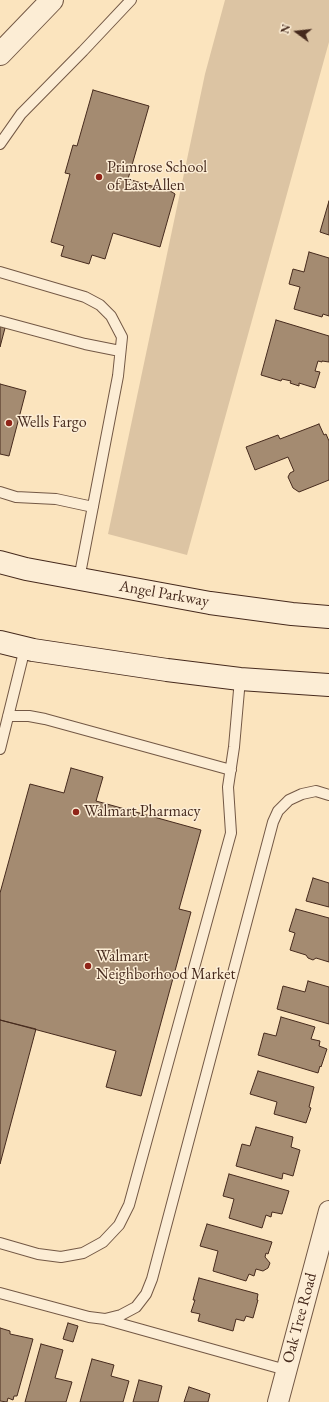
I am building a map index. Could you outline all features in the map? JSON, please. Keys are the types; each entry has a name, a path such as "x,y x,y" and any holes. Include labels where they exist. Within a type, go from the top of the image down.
{"main road":[{"path":"0,54 52,0"},
{"name":"Angel Parkway","path":"0,562 26,569 210,603 292,614 329,617"},
{"path":"0,642 25,648 166,670 240,679 329,685"}],"street":[{"name":"Oak Tree Road","path":"278,1402 329,1211"}],"lane":[{"path":"0,144 21,114 131,0"},
{"path":"0,272 85,297 100,305 111,316 122,337 118,376 79,579"},
{"path":"0,321 85,344 120,351"},
{"path":"0,492 16,497 56,499 93,507"},
{"path":"0,749 25,648"},
{"path":"0,1243 38,1254 61,1257 83,1253 103,1242 119,1225 129,1205 231,833 228,787 234,747 240,679"},
{"path":"8,716 29,716 45,719 231,770"},
{"path":"106,1319 122,1315 136,1307 146,1294 152,1279 273,822 278,811 289,800 302,794 316,791 329,795"},
{"path":"0,1293 89,1317 106,1319 286,1370"}],"shaded area":[{"path":"225,0 329,0 329,42 187,555 108,534 205,74"}],"building":[{"name":"Primrose School of East Allen","path":"93,90 149,106 128,179 175,194 160,247 113,233 105,259 92,255 89,264 61,256 64,246 51,242 70,174 65,173 73,145 77,146"},
{"path":"329,201 329,235 320,232"},
{"path":"309,252 329,258 329,316 323,314 322,317 294,309 300,287 289,284 293,269 304,272"},
{"path":"276,320 329,336 329,362 318,361 315,371 320,372 315,388 299,383 299,386 290,383 291,381 282,379 281,381 261,375"},
{"path":"0,326 5,328 0,347"},
{"name":"Wells Fargo","path":"0,384 26,391 9,456 0,454"},
{"path":"319,424 324,435 326,434 329,441 329,480 299,492 293,488 288,477 290,473 294,471 288,457 255,470 246,447 278,435 280,439"},
{"name":"Walmart Neighborhood Market","path":"71,768 103,777 96,801 201,830 179,909 191,912 141,1096 106,1087 116,1051 0,1020 0,893 30,784 64,793"},
{"path":"313,878 329,883 329,907 306,901"},
{"path":"296,909 329,918 329,962 316,958 313,960 308,958 306,955 290,950 295,933 289,931"},
{"path":"308,981 329,987 329,1024 277,1009 283,986 305,992"},
{"path":"281,1017 315,1027 311,1039 320,1041 319,1046 327,1049 318,1073 258,1055 264,1033 276,1036"},
{"path":"0,1020 36,1029 0,1164"},
{"path":"258,1071 314,1087 309,1107 311,1108 306,1123 274,1114 277,1102 250,1094"},
{"path":"256,1127 293,1137 291,1147 300,1150 293,1176 283,1173 282,1179 236,1166 242,1144 250,1146"},
{"path":"229,1174 289,1191 282,1214 272,1212 271,1217 266,1215 262,1228 229,1218 234,1199 223,1196"},
{"path":"207,1224 272,1242 268,1254 266,1253 265,1257 270,1263 268,1268 263,1271 256,1269 254,1276 249,1274 246,1281 213,1271 218,1251 200,1246"},
{"path":"199,1278 258,1294 258,1300 253,1318 246,1316 244,1321 236,1319 233,1331 198,1321 200,1314 191,1312"},
{"path":"68,1323 78,1326 73,1342 63,1339"},
{"path":"0,1328 10,1331 10,1334 33,1339 17,1396 14,1396 13,1400 8,1398 7,1402 0,1401"},
{"path":"41,1344 63,1350 55,1378 72,1382 66,1402 25,1402"},
{"path":"92,1359 114,1365 111,1376 129,1381 123,1402 80,1402"},
{"path":"139,1380 162,1386 158,1402 133,1402"},
{"path":"189,1387 210,1394 208,1402 184,1402"}],"place":[{"name":"Primrose School of East Allen","path":"99,177"},
{"name":"Wells Fargo","path":"9,423"},
{"name":"Walmart Pharmacy","path":"76,812"},
{"name":"Walmart Neighborhood Market","path":"88,966"}]}
